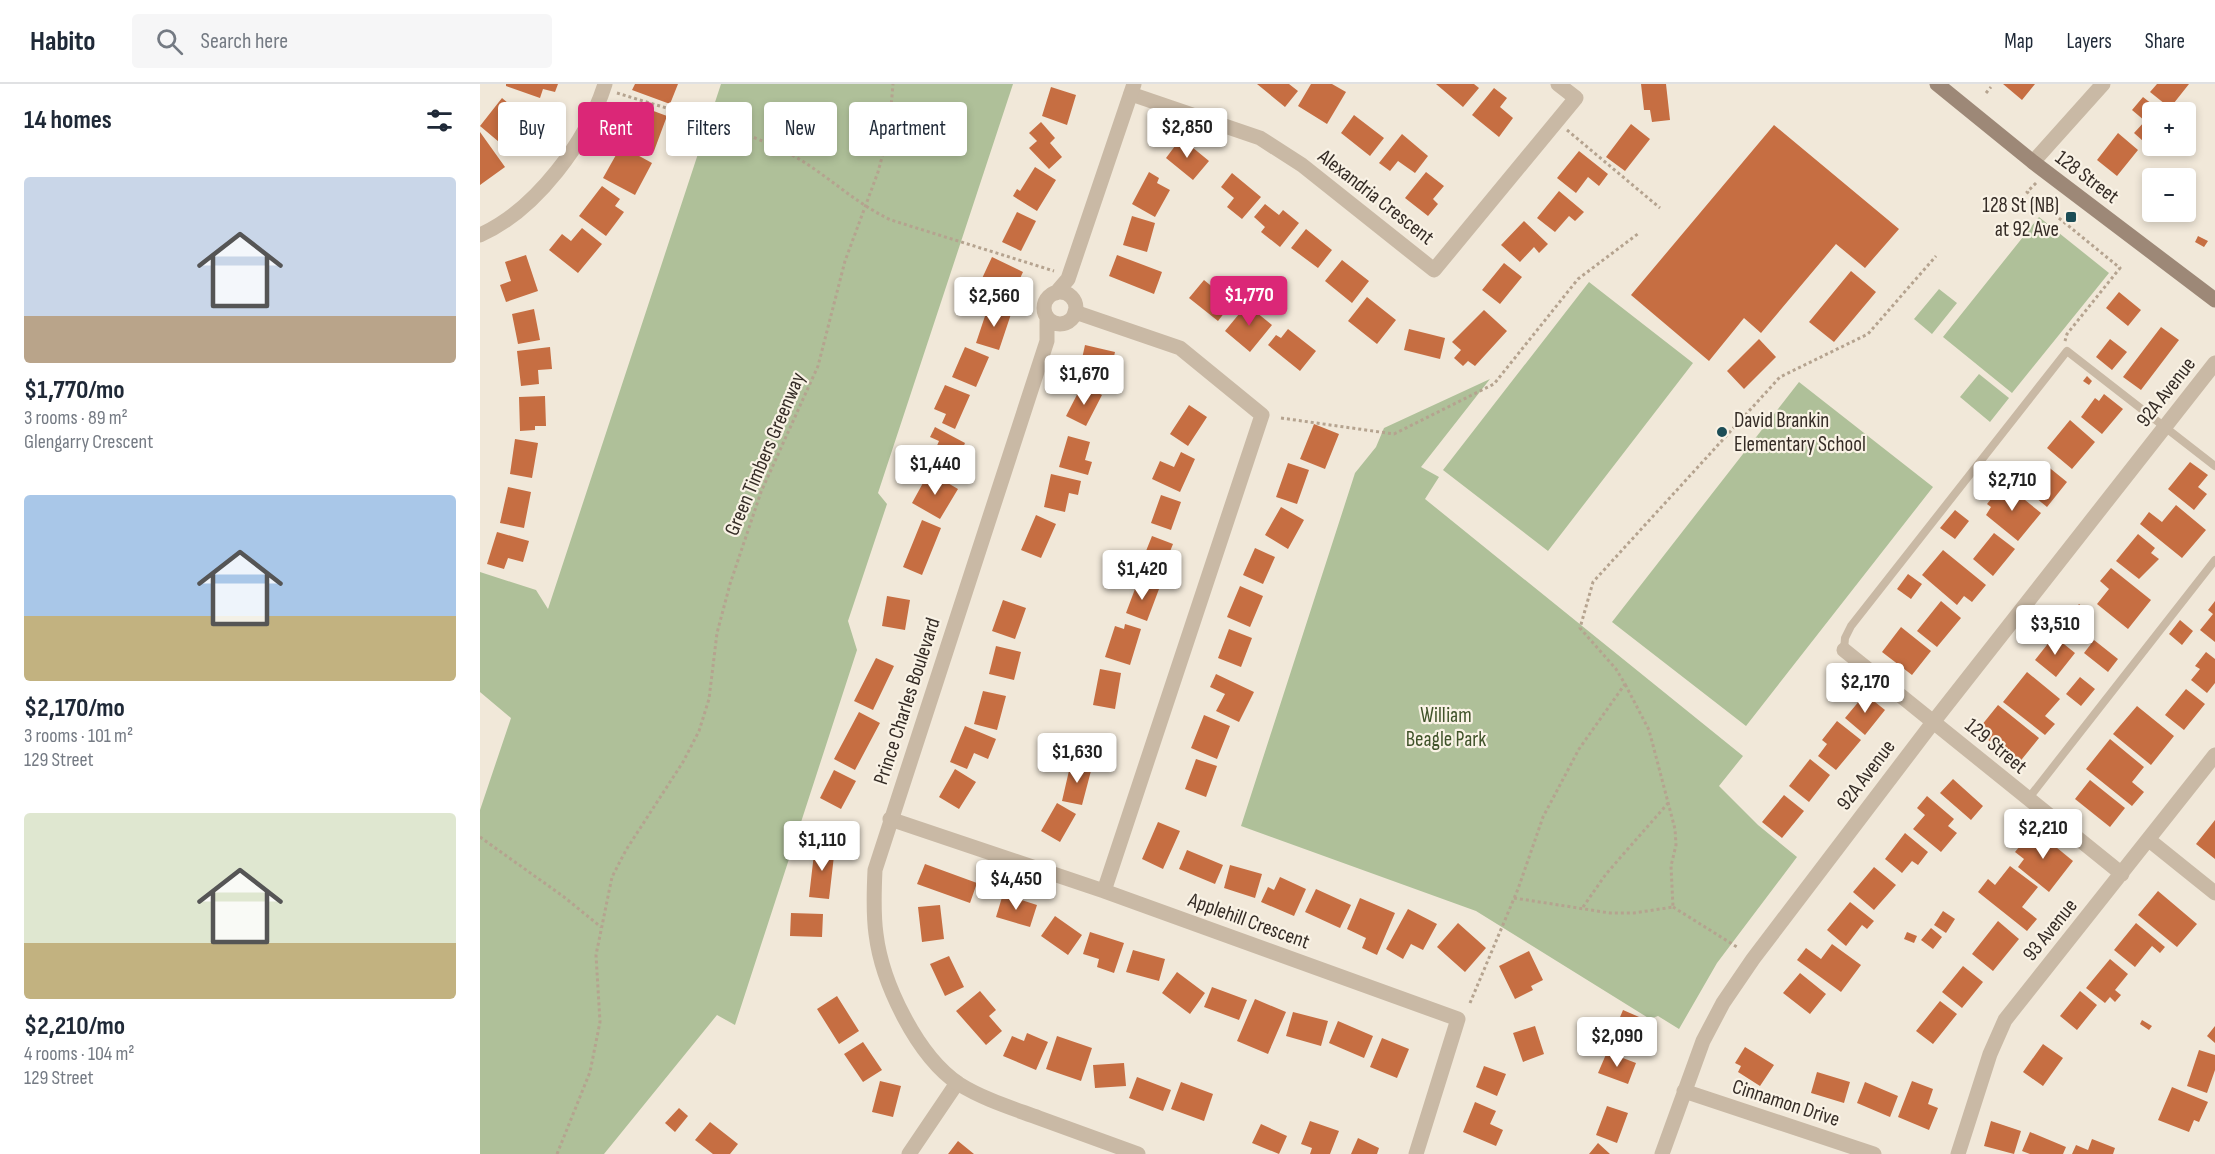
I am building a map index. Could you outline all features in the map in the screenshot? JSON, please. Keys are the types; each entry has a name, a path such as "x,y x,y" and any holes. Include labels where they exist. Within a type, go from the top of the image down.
{"main road":[{"name":"128 Street","path":"1937,84 2033,162 2215,300"}],"street":[{"name":"Alexandria Crescent","path":"1133,89 1260,138 1302,165 1434,270 1576,98 1558,84"},
{"path":"2033,162 2103,84"},
{"path":"480,235 491,230 544,188 575,148 608,87"},
{"path":"1063,295 1065,276 1133,89"},
{"path":"1063,295 1075,306 1075,312 1070,320 1054,321 1044,303 1063,295"},
{"path":"1075,312 1180,348 1262,415 1104,891"},
{"name":"Prince Charles Boulevard","path":"1054,321 875,870 876,936 885,970 899,1006 916,1037 935,1062 957,1083 1009,1107 1138,1154"},
{"name":"92A Avenue","path":"1662,1154 1684,1091 1713,1022 1753,959 1934,721 2215,363"},
{"name":"129 Street","path":"1844,650 2122,874"},
{"name":"93 Avenue","path":"1958,1154 1990,1054 2005,1020 2215,755"},
{"name":"Applehill Crescent","path":"890,819 1104,891 1458,1019 1416,1154"},
{"path":"2149,840 2215,893"},
{"path":"909,1154 957,1083"},
{"name":"Cinnamon Drive","path":"1684,1091 1874,1154"}],"lane":[{"path":"1844,650 1845,638 1851,626 2067,351 2215,466"},
{"path":"2028,799 2215,560"}],"path":[{"name":"Green Timbers Greenway","path":"601,927 612,877 699,731 709,699 717,633 730,584 761,492 818,366 845,261 890,131 893,84"},
{"path":"608,87 779,148 812,167 865,208 891,220 1065,276"},
{"path":"1986,93 1991,87"},
{"path":"1563,126 1660,208"},
{"path":"2033,186 2027,192 2120,268 2067,334 2064,343 2067,351"},
{"path":"1281,418 1394,434 1494,384 1578,279 1639,233"},
{"path":"1673,907 1671,866 1676,845 1675,829 1649,730 1616,669 1580,628 1593,582 1780,377 1868,334 1936,256"},
{"path":"1470,1003 1514,898 1543,817 1579,749 1625,684"},
{"path":"1583,907 1606,874 1669,802"},
{"path":"480,837 564,897 601,927 596,955 600,1022 590,1072 557,1154"},
{"path":"1514,898 1610,913 1634,913 1673,907 1737,947"}],"green space":[{"path":"721,84 1013,84 878,493 887,504 848,621 857,650 735,1025 717,1015 604,1154 480,1154 480,810 511,718 480,692 480,572 536,590 548,609 697,156 752,156 752,102 715,102"},
{"path":"2039,217 2109,273 2012,393 1943,337"},
{"path":"1589,282 1693,363 1548,551 1443,470"},
{"path":"1939,289 1957,303 1932,334 1914,319"},
{"path":"1979,374 2009,398 1990,422 1960,397"},
{"name":"William Beagle Park","path":"1490,379 1421,467 1439,477 1425,499 1743,756 1719,786 1758,825 1797,857 1717,963 1679,1029 1658,1016 1650,1019 1476,911 1241,826 1355,473 1376,447 1384,428"},
{"path":"1799,382 1933,487 1746,726 1612,622"}],"building":[{"path":"506,84 558,84 555,92 543,89 540,98 506,86"},
{"path":"635,84 678,84 671,102 666,103 632,90"},
{"path":"1257,84 1289,84 1298,91 1285,107"},
{"path":"1311,84 1332,84 1346,92 1327,124 1298,106"},
{"path":"1436,84 1474,84 1479,88 1463,107"},
{"path":"1641,84 1666,84 1670,120 1652,122 1650,110 1644,110"},
{"path":"2003,84 2035,84 2022,100"},
{"path":"2157,84 2189,84 2175,102 2162,102 2150,92"},
{"path":"1051,87 1076,95 1067,125 1042,116"},
{"path":"1494,88 1507,98 1500,107 1513,118 1499,137 1472,115"},
{"path":"2143,97 2149,102 2142,102 2142,118 2132,110"},
{"path":"498,103 498,141 480,126"},
{"path":"654,111 666,116 654,151"},
{"path":"1354,115 1384,138 1370,156 1341,133"},
{"path":"1041,122 1055,138 1050,143 1062,157 1049,169 1029,148 1037,141 1029,133"},
{"path":"1631,124 1650,139 1625,171 1606,157"},
{"path":"2142,124 2142,140 2134,133"},
{"path":"1774,125 1899,229 1865,268 1836,244 1761,333 1744,318 1709,361 1631,295"},
{"path":"480,132 505,167 480,185"},
{"path":"2118,133 2138,150 2117,176 2097,160"},
{"path":"1402,134 1428,156 1415,173 1398,161 1390,171 1379,163"},
{"path":"1181,138 1209,161 1193,180 1166,158"},
{"path":"1579,151 1608,174 1599,186 1588,177 1576,193 1557,178"},
{"path":"615,156 639,156 652,163 635,195 603,178"},
{"path":"1035,167 1056,180 1037,211 1013,196 1017,189 1020,191"},
{"path":"1149,172 1159,178 1157,183 1170,190 1155,217 1132,204"},
{"path":"1426,172 1444,186 1433,199 1438,204 1428,216 1405,198"},
{"path":"1232,173 1261,197 1242,219 1227,207 1234,198 1221,187"},
{"path":"602,186 620,199 615,206 624,212 606,236 579,216"},
{"path":"1559,191 1584,212 1575,221 1569,216 1555,232 1537,218"},
{"path":"1265,204 1279,215 1283,210 1299,223 1280,247 1261,232 1265,227 1254,217"},
{"path":"1017,212 1036,221 1021,251 1002,242"},
{"path":"1132,216 1155,223 1147,252 1123,245"},
{"path":"1524,221 1548,244 1539,253 1534,247 1520,262 1501,245"},
{"path":"582,228 602,244 578,273 549,250 562,234 571,241"},
{"path":"1306,229 1332,250 1318,268 1291,248"},
{"path":"2198,236 2208,241 2204,247 2195,242"},
{"path":"526,255 538,291 506,302 500,285 511,281 505,262"},
{"path":"1117,255 1162,272 1154,294 1109,276"},
{"path":"992,257 1023,272 1009,302 978,287"},
{"path":"1342,260 1369,281 1352,303 1325,281"},
{"path":"1504,263 1522,277 1500,304 1482,290"},
{"path":"1851,271 1876,292 1834,342 1809,322"},
{"path":"1204,280 1232,303 1218,321 1189,298"},
{"path":"2119,292 2141,310 2128,326 2106,308"},
{"path":"1253,297 1258,300 1251,308 1272,325 1250,352 1225,331"},
{"path":"1367,297 1396,320 1377,344 1348,321"},
{"path":"988,307 1011,314 999,350 976,343"},
{"path":"534,309 540,340 518,344 512,314"},
{"path":"1484,310 1507,331 1475,366 1468,361 1463,366 1454,358 1461,350 1452,342"},
{"path":"2161,327 2179,340 2141,390 2123,377"},
{"path":"1288,329 1316,351 1300,371 1268,345 1276,335 1281,338"},
{"path":"1409,329 1445,338 1440,359 1404,350"},
{"path":"1759,339 1776,357 1744,389 1727,371"},
{"path":"2110,339 2127,352 2112,370 2096,357"},
{"path":"1085,345 1115,352 1110,374 1100,372 1098,381 1078,377"},
{"path":"550,347 552,369 538,370 539,384 521,386 517,351"},
{"path":"965,347 989,357 976,387 952,377"},
{"path":"2087,376 2092,381 2089,385 2083,381"},
{"path":"945,385 970,395 955,429 942,423 946,414 934,409"},
{"path":"1082,385 1102,395 1086,426 1066,416"},
{"path":"2104,394 2123,409 2102,434 2081,417 2095,398 2099,401"},
{"path":"545,396 546,426 535,426 535,430 520,431 519,397"},
{"path":"1189,405 1207,417 1188,446 1170,434"},
{"path":"2070,420 2095,442 2072,469 2047,448"},
{"path":"1314,424 1339,434 1325,469 1300,459"},
{"path":"935,427 965,443 952,474 929,464 939,441 930,437"},
{"path":"1068,436 1090,442 1085,460 1092,462 1088,475 1059,467"},
{"path":"515,439 538,443 532,478 510,474"},
{"path":"1181,452 1195,459 1180,492 1152,479 1160,461 1174,467"},
{"path":"2190,462 2208,475 2198,487 2207,494 2194,510 2168,489"},
{"path":"1288,463 1309,470 1297,504 1276,497"},
{"path":"1991,465 2004,480 1994,489 1980,474"},
{"path":"2046,465 2067,482 2047,507 2026,490"},
{"path":"929,472 958,489 940,519 912,503"},
{"path":"1051,474 1081,481 1078,495 1069,493 1065,512 1044,507"},
{"path":"2004,483 2041,513 2018,541 1986,515 1991,507 1987,504"},
{"path":"508,487 531,492 524,528 500,523"},
{"path":"1161,495 1181,502 1171,530 1151,523"},
{"path":"2176,505 2206,530 2182,558 2140,524 2149,512 2162,522"},
{"path":"1281,507 1304,520 1288,549 1265,535"},
{"path":"1955,510 1969,521 1955,539 1940,528"},
{"path":"1036,515 1056,524 1041,558 1021,550"},
{"path":"922,520 941,528 922,575 903,567"},
{"path":"497,532 529,541 523,562 508,558 504,569 487,564"},
{"path":"1994,533 2015,549 1993,576 1973,559"},
{"path":"2138,534 2155,548 2151,553 2159,559 2139,579 2116,561"},
{"path":"1152,536 1173,544 1161,574 1140,566"},
{"path":"1255,548 1275,557 1263,584 1243,575"},
{"path":"1943,550 1986,585 1972,602 1964,596 1957,605 1922,575"},
{"path":"2111,568 2151,600 2128,629 2097,604 2109,589 2100,581"},
{"path":"1908,574 1922,584 1911,599 1897,589"},
{"path":"1138,581 1159,589 1147,621 1126,613"},
{"path":"1240,586 1263,596 1250,627 1227,617"},
{"path":"887,596 910,600 905,630 882,626"},
{"path":"1003,600 1026,608 1015,639 992,631"},
{"path":"1941,601 1961,618 1937,647 1917,631"},
{"path":"2215,601 2215,642 2200,630 2213,614 2208,610"},
{"path":"2079,604 2093,615 2084,627 2089,631 2081,641 2062,626"},
{"path":"2180,620 2193,631 2182,645 2169,634"},
{"path":"1125,624 1141,629 1130,665 1105,657 1115,626 1124,629"},
{"path":"1901,627 1931,651 1912,675 1882,652"},
{"path":"1229,629 1252,638 1241,667 1218,658"},
{"path":"2054,636 2075,653 2056,677 2035,660"},
{"path":"2094,640 2118,659 2108,672 2084,653"},
{"path":"996,646 1021,652 1014,680 989,674"},
{"path":"2206,652 2215,659 2215,683 2207,693 2191,680 2200,669 2195,666"},
{"path":"876,658 894,666 873,710 854,701"},
{"path":"1100,669 1121,673 1115,709 1093,705"},
{"path":"2027,672 2060,699 2045,716 2055,724 2045,735 2003,702"},
{"path":"1216,674 1254,692 1239,722 1216,711 1225,694 1210,687"},
{"path":"2080,677 2095,689 2081,706 2066,694"},
{"path":"2186,689 2205,704 2184,730 2165,715"},
{"path":"983,691 1006,696 997,730 974,724"},
{"path":"1865,694 1885,710 1865,735 1845,718"},
{"path":"1998,705 2039,738 2018,764 1977,731"},
{"path":"2137,706 2174,736 2151,765 2113,734"},
{"path":"859,712 880,723 855,770 834,759"},
{"path":"1204,715 1230,726 1217,759 1191,748"},
{"path":"1837,721 1861,740 1836,770 1818,756 1827,744 1822,740"},
{"path":"965,726 996,739 988,759 974,753 967,769 950,762"},
{"path":"2110,739 2144,767 2132,782 2144,792 2132,806 2086,769"},
{"path":"1196,759 1217,766 1206,797 1185,789"},
{"path":"1810,759 1830,775 1809,802 1789,786"},
{"path":"1071,762 1092,767 1082,805 1062,801"},
{"path":"955,769 976,782 959,809 939,797"},
{"path":"834,770 856,781 841,809 820,798"},
{"path":"1953,779 1983,806 1971,820 1940,793"},
{"path":"2090,780 2125,808 2110,827 2075,799"},
{"path":"1784,795 1804,811 1782,838 1762,822"},
{"path":"1927,796 1954,819 1948,826 1957,833 1941,852 1913,829 1925,815 1917,808"},
{"path":"1057,803 1076,814 1060,842 1041,831"},
{"path":"2215,820 2215,859 2196,844"},
{"path":"1158,822 1180,831 1163,869 1142,859"},
{"path":"2034,829 2073,861 2049,892 2018,867 2024,859 2015,852"},
{"path":"801,832 807,837 802,844 795,839"},
{"path":"1905,833 1928,852 1918,865 1912,861 1902,873 1885,859"},
{"path":"815,845 835,847 829,899 809,897"},
{"path":"1187,850 1223,865 1215,884 1179,869"},
{"path":"925,864 977,883 970,903 917,884"},
{"path":"1230,865 1262,874 1255,898 1224,888"},
{"path":"2010,866 2038,887 2022,907 2037,919 2027,931 1978,892 1988,879 1995,885"},
{"path":"1874,867 1896,885 1874,910 1853,892"},
{"path":"1280,877 1306,889 1294,916 1261,902 1268,887 1274,890"},
{"path":"1316,889 1351,905 1340,928 1305,912"},
{"path":"2158,891 2197,924 2177,947 2138,915"},
{"path":"1003,894 1037,905 1030,927 996,917"},
{"path":"1360,898 1395,913 1377,955 1362,948 1366,938 1347,929"},
{"path":"1850,902 1874,921 1867,929 1862,925 1846,946 1827,930"},
{"path":"940,905 944,939 922,942 918,907"},
{"path":"1408,909 1437,924 1423,950 1411,944 1403,959 1386,949"},
{"path":"1943,911 1955,919 1946,933 1934,925"},
{"path":"791,913 823,914 822,937 790,936"},
{"path":"1055,916 1082,935 1068,955 1041,936"},
{"path":"1998,921 2019,939 1993,971 1972,954"},
{"path":"1458,923 1486,948 1465,972 1437,947"},
{"path":"2136,923 2165,947 2160,953 2152,946 2135,967 2114,950"},
{"path":"1931,928 1942,937 1933,949 1921,940"},
{"path":"1090,932 1124,943 1114,973 1097,967 1099,959 1083,954"},
{"path":"1907,932 1917,936 1914,943 1904,939"},
{"path":"1832,944 1861,965 1841,992 1797,960 1806,948 1821,959"},
{"path":"1133,950 1165,959 1159,981 1126,972"},
{"path":"1529,951 1543,980 1531,986 1533,990 1515,999 1499,966"},
{"path":"949,956 964,987 945,996 930,964"},
{"path":"2110,959 2128,974 2115,990 2121,995 2115,1002 2110,997 2105,1003 2086,988"},
{"path":"1963,966 1983,982 1962,1008 1942,992"},
{"path":"1177,972 1205,993 1190,1014 1162,993"},
{"path":"1800,973 1826,994 1810,1014 1783,993"},
{"path":"1212,987 1247,1000 1239,1020 1204,1007"},
{"path":"980,991 996,1010 989,1016 1002,1031 986,1045 956,1011"},
{"path":"2080,991 2097,1005 2077,1030 2060,1016"},
{"path":"837,996 859,1031 839,1044 817,1009"},
{"path":"1255,999 1286,1012 1268,1054 1237,1041"},
{"path":"1940,1001 1957,1014 1933,1044 1916,1031"},
{"path":"1623,1010 1646,1020 1633,1051 1610,1041"},
{"path":"1293,1012 1328,1021 1321,1046 1286,1036"},
{"path":"2142,1020 2152,1026 2149,1030 2140,1024"},
{"path":"1338,1021 1373,1036 1364,1058 1329,1043"},
{"path":"1535,1026 1544,1054 1523,1062 1513,1033"},
{"path":"2215,1026 2215,1043 2207,1036"},
{"path":"1027,1033 1048,1042 1036,1070 1003,1056 1012,1036 1024,1041"},
{"path":"1057,1036 1092,1048 1081,1081 1046,1069"},
{"path":"1382,1038 1409,1049 1397,1078 1370,1067"},
{"path":"863,1042 882,1070 863,1082 844,1054"},
{"path":"2043,1044 2063,1058 2043,1086 2023,1072"},
{"path":"1745,1047 1774,1065 1760,1086 1738,1072 1741,1066 1735,1063"},
{"path":"2199,1050 2215,1055 2215,1070 2207,1093 2187,1086"},
{"path":"1607,1052 1636,1063 1628,1084 1598,1073"},
{"path":"1124,1063 1126,1086 1095,1088 1093,1065"},
{"path":"1484,1066 1506,1074 1497,1096 1476,1087"},
{"path":"1817,1072 1850,1082 1844,1103 1811,1093"},
{"path":"1137,1077 1171,1090 1163,1111 1129,1098"},
{"path":"880,1081 901,1086 893,1117 872,1112"},
{"path":"1912,1081 1933,1089 1928,1104 1938,1108 1929,1130 1898,1117"},
{"path":"1181,1082 1213,1094 1204,1121 1171,1109"},
{"path":"1865,1082 1898,1096 1890,1117 1857,1103"},
{"path":"2172,1087 2208,1102 2199,1122 2194,1120 2189,1132 2158,1120"},
{"path":"1475,1102 1496,1111 1490,1124 1503,1130 1496,1146 1463,1132"},
{"path":"1607,1106 1628,1113 1617,1143 1596,1135"},
{"path":"679,1108 688,1116 675,1132 665,1123"},
{"path":"1310,1121 1339,1131 1330,1154 1310,1154 1312,1148 1301,1144"},
{"path":"1991,1121 2021,1131 2014,1154 1984,1146"},
{"path":"710,1122 738,1144 730,1154 713,1154 695,1140"},
{"path":"1261,1124 1287,1136 1279,1154 1252,1143"},
{"path":"2030,1132 2066,1147 2063,1154 2030,1154 2022,1151"},
{"path":"1358,1138 1379,1148 1377,1154 1351,1154"},
{"path":"2092,1139 2115,1148 2113,1154 2072,1154 2076,1145 2088,1150"},
{"path":"958,1141 974,1154 948,1154"},
{"path":"1598,1143 1610,1154 1589,1154"}],"place":[{"name":"128 St (NB) at 92 Ave","path":"2071,217"},
{"name":"David Brankin Elementary School","path":"1722,432"}]}
